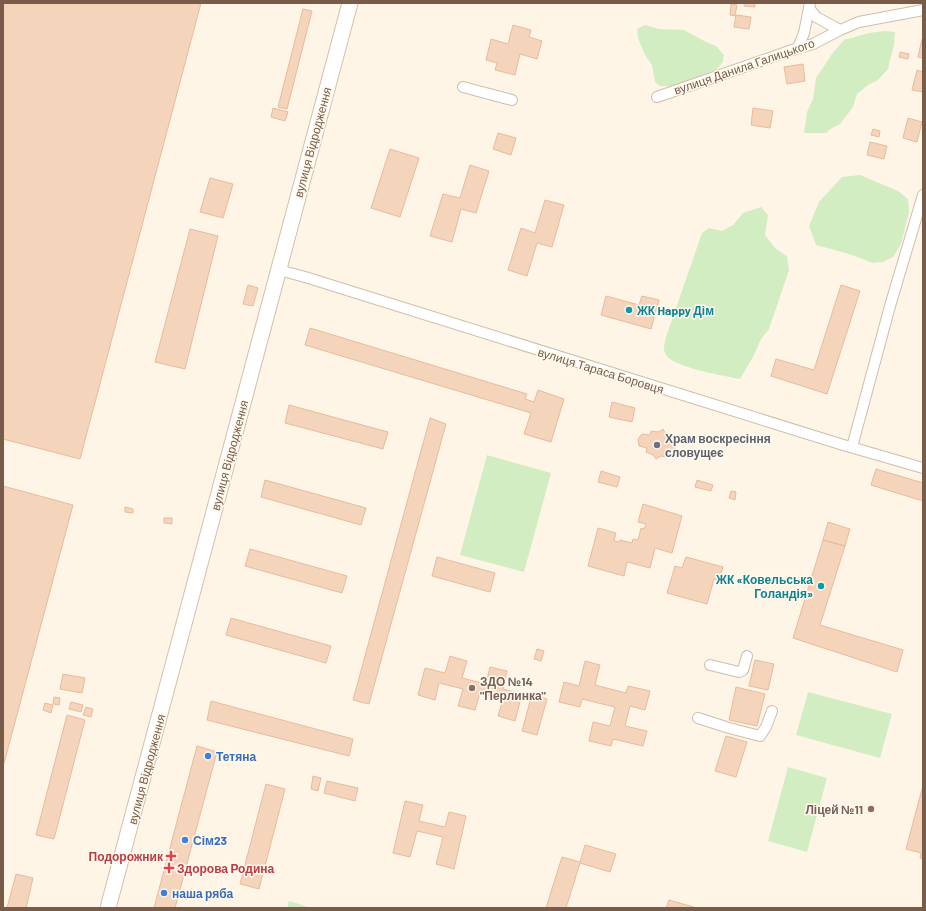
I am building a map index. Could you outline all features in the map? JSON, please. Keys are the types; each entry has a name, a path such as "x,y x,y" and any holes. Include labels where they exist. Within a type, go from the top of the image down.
{"street":[{"name":"вулиця Відродження","path":"108,908 210,530 258,342 279,270 350,3"},
{"path":"809,6 816,18 840,30"},
{"path":"798,48 804,33 809,6"},
{"name":"вулиця Данила Галицького","path":"657,97 813,44 859,22 923,10"},
{"path":"463,87 512,100"},
{"path":"852,447 888,314 923,194"},
{"name":"вулиця Тараса Боровця","path":"279,270 306,277 923,468"},
{"path":"710,665 739,672 743,670 747,656"},
{"path":"698,718 760,736 766,727 772,711"}],"green space":[{"path":"645,25 659,29 684,30 716,46 724,55 723,62 716,70 673,86 660,86 655,82 652,65 645,55 638,38 637,29"},
{"path":"884,31 895,32 894,45 888,69 878,80 868,85 857,94 853,107 840,124 826,133 804,133 807,112 813,99 816,78 832,54 844,40 869,33"},
{"path":"860,175 898,191 908,199 909,212 901,244 893,257 883,262 873,263 849,254 816,245 809,226 819,202 842,177"},
{"path":"761,207 768,215 765,235 776,249 787,256 789,270 769,329 761,339 753,357 740,379 689,368 671,360 665,353 665,342 702,233 709,228 722,231 733,225 743,213"},
{"path":"487,455 551,473 524,572 460,555"},
{"path":"808,692 892,714 880,758 796,735"},
{"path":"788,767 827,778 807,852 768,841"},
{"path":"289,901 312,908 287,908"}],"building":[{"path":"3,3 201,3 80,459 3,439"},
{"path":"744,3 755,3 755,7 744,6"},
{"path":"731,4 737,5 735,16 730,15"},
{"path":"303,9 312,11 287,109 278,107"},
{"path":"736,15 751,17 749,29 734,27"},
{"path":"513,25 531,30 529,37 542,41 537,59 520,54 515,75 495,70 497,63 486,60 491,39 508,44"},
{"path":"923,39 923,58 918,57"},
{"path":"900,52 909,54 908,59 899,57"},
{"path":"803,64 805,81 787,84 784,67"},
{"path":"917,70 923,72 923,92 912,90"},
{"path":"273,108 288,112 285,121 271,117"},
{"path":"753,108 773,111 770,128 751,125"},
{"path":"908,118 922,122 917,142 903,138"},
{"path":"873,129 880,131 879,137 871,135"},
{"path":"498,133 516,138 511,155 493,149"},
{"path":"870,142 887,146 884,159 867,155"},
{"path":"390,149 419,158 400,217 371,208"},
{"path":"470,165 489,171 476,213 461,209 452,242 430,236 443,194 460,198"},
{"path":"210,178 233,184 223,218 200,212"},
{"path":"545,200 564,205 552,247 537,243 527,276 508,270 521,228 535,233"},
{"path":"190,229 218,236 185,369 155,362"},
{"path":"248,285 258,288 253,306 243,304"},
{"path":"841,285 860,291 827,394 771,376 776,359 814,370"},
{"name":"ЖК Happy Дім","path":"606,296 639,305 642,296 659,300 651,329 601,315"},
{"path":"310,328 527,394 525,399 534,402 538,390 564,399 551,442 524,434 531,413 305,345"},
{"path":"612,402 635,408 632,422 609,417"},
{"path":"289,405 388,432 383,449 285,423"},
{"path":"430,418 446,424 369,704 353,700"},
{"name":"Храм воскресіння словущеє","path":"663,429 665,433 672,435 670,442 675,444 675,448 673,454 668,453 667,457 661,456 656,459 653,455 646,452 647,448 639,446 638,439 642,434 650,435 651,431 659,432"},
{"path":"876,469 923,483 923,501 871,485"},
{"path":"601,471 620,477 617,487 598,482"},
{"path":"265,480 366,508 361,525 261,497"},
{"path":"697,480 713,485 711,491 695,487"},
{"path":"3,486 73,505 3,767"},
{"path":"731,491 736,492 735,500 729,498"},
{"path":"643,504 682,516 672,553 655,548 650,568 627,562 624,576 588,566 598,528 616,533 614,541 619,542 620,540 632,543 633,539 638,540 641,528 644,529 646,524 638,522"},
{"path":"125,507 133,509 133,513 125,512"},
{"path":"164,518 172,518 172,524 164,523"},
{"path":"828,522 850,529 845,546 823,540"},
{"name":"ЖК «Ковельська Голандія»","path":"823,540 845,546 820,625 903,650 897,672 793,638"},
{"path":"250,549 347,576 342,593 245,566"},
{"path":"437,557 495,573 490,592 432,576"},
{"path":"686,557 723,567 719,580 714,579 707,604 667,593 675,566 682,568"},
{"path":"231,618 331,646 326,663 226,635"},
{"path":"537,649 544,651 541,661 534,659"},
{"path":"450,656 467,661 462,678 486,684 490,667 507,671 503,689 522,694 515,721 498,716 503,699 480,693 475,710 458,706 463,689 439,683 435,700 418,695 425,668 445,673"},
{"path":"755,660 774,664 768,690 749,686"},
{"path":"585,661 600,665 595,685 626,693 628,686 650,691 645,710 630,706 625,726 647,731 643,746 613,739 611,746 589,741 593,722 610,726 615,707 582,699 580,707 559,702 564,682 579,686"},
{"path":"63,674 85,678 82,693 60,689"},
{"path":"736,687 765,694 757,726 729,720"},
{"path":"532,694 547,699 537,735 522,731"},
{"path":"54,697 60,698 59,705 53,704"},
{"path":"211,701 353,739 349,756 207,720"},
{"path":"71,702 83,705 81,712 69,709"},
{"path":"45,703 53,705 51,713 43,710"},
{"path":"86,707 93,709 91,717 83,715"},
{"path":"67,715 85,720 54,839 36,835"},
{"path":"726,736 747,742 736,777 715,771"},
{"path":"197,746 217,752 175,908 154,908"},
{"path":"313,776 321,778 318,791 311,789"},
{"path":"327,781 358,788 355,801 324,793"},
{"path":"266,784 285,789 259,889 240,884"},
{"path":"922,789 923,859 920,858 921,853 906,849"},
{"path":"405,801 423,805 419,821 445,827 449,812 466,816 454,869 436,864 443,837 417,831 410,857 393,853"},
{"path":"585,845 616,854 610,872 580,863 566,908 546,908 562,857 580,862"},
{"path":"16,874 33,878 26,908 7,908"},
{"path":"669,900 697,908 666,908"}],"place":[{"name":"ЖК Happy Дім","path":"629,310"},
{"name":"Храм воскресіння словущеє","path":"657,445"},
{"name":"ЖК «Ковельська Голандія»","path":"821,586"},
{"name":"ЗДО №14 \"Перлинка\"","path":"472,688"},
{"name":"Тетяна","path":"208,756"},
{"name":"Ліцей №11","path":"871,809"},
{"name":"Сім23","path":"185,840"},
{"name":"Подорожник","path":"171,856"},
{"name":"Здорова Родина","path":"169,868"},
{"name":"наша ряба","path":"164,893"}]}
